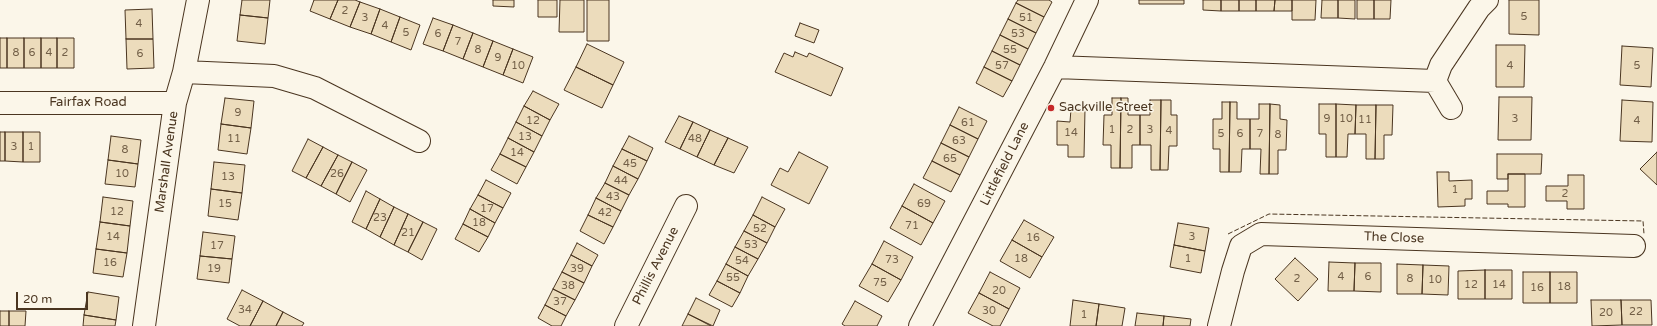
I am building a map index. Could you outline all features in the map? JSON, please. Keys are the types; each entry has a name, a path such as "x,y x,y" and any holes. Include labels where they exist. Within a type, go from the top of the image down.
{"street":[{"name":"Marshall Avenue","path":"144,326 175,103 184,72 198,0"},
{"name":"Littlefield Lane","path":"920,326 1055,67 1087,0"},
{"path":"1428,80 1441,64 1479,8 1487,0"},
{"path":"1055,67 1428,80 1451,108"},
{"path":"184,72 274,76 315,88 419,141"},
{"name":"Fairfax Road","path":"0,103 175,103"},
{"name":"Phillis Avenue","path":"626,326 686,206"},
{"name":"The Close","path":"1219,326 1241,246 1261,234 1634,246"}],"building":[{"path":"242,0 270,0 268,18 240,15"},
{"path":"314,0 338,0 330,19 310,11"},
{"path":"338,0 355,0 360,2 350,27 330,19"},
{"path":"493,0 514,0 514,7 493,6"},
{"path":"538,0 557,0 557,17 538,17"},
{"path":"560,0 584,0 584,32 559,32"},
{"path":"587,0 609,0 609,41 587,41"},
{"path":"1018,0 1049,0 1052,2 1044,17 1016,3"},
{"path":"1139,0 1184,0 1184,4 1139,4"},
{"path":"1203,0 1221,0 1221,11 1203,10"},
{"path":"1221,0 1239,0 1239,11 1221,11"},
{"path":"1239,0 1256,0 1256,11 1239,11"},
{"path":"1256,0 1275,0 1274,11 1256,11"},
{"path":"1275,0 1292,0 1292,11 1274,11"},
{"path":"1292,0 1316,0 1315,20 1292,20"},
{"path":"1322,0 1338,0 1338,18 1321,18"},
{"path":"1338,0 1355,0 1355,19 1338,18"},
{"path":"1357,0 1374,0 1374,19 1357,19"},
{"path":"1374,0 1391,0 1390,19 1374,19"},
{"path":"1509,0 1539,0 1539,35 1509,34"},
{"path":"360,2 380,9 371,34 350,27"},
{"path":"1016,3 1044,17 1036,33 1008,19"},
{"path":"152,9 153,39 126,39 125,10"},
{"path":"380,9 400,17 391,42 371,34"},
{"path":"240,15 268,18 265,44 237,41"},
{"path":"400,17 420,25 411,50 391,42"},
{"path":"433,18 453,25 443,51 423,44"},
{"path":"1008,19 1036,33 1028,49 1000,35"},
{"path":"800,23 819,30 814,43 795,36"},
{"path":"453,25 473,33 463,59 443,51"},
{"path":"473,33 493,41 483,67 463,59"},
{"path":"1000,35 1028,49 1020,65 992,51"},
{"path":"0,38 7,38 7,68 0,68"},
{"path":"7,38 24,38 24,68 7,68"},
{"path":"24,38 41,38 41,68 24,68"},
{"path":"41,38 57,38 57,68 41,68"},
{"path":"57,38 74,38 74,68 57,68"},
{"path":"126,39 153,39 154,68 127,69"},
{"path":"493,41 513,49 503,75 483,67"},
{"path":"587,44 624,62 613,85 576,67"},
{"path":"1496,45 1525,45 1524,87 1496,87"},
{"path":"1622,46 1653,48 1651,87 1620,85"},
{"path":"513,49 533,57 523,83 503,75"},
{"path":"992,51 1020,65 1012,81 984,67"},
{"path":"795,52 807,57 809,53 843,68 831,96 775,72 784,53 793,57"},
{"path":"576,67 613,85 602,108 564,90"},
{"path":"984,67 1012,81 1003,97 976,83"},
{"path":"533,91 559,104 550,120 524,106"},
{"path":"1499,97 1532,97 1531,140 1498,140"},
{"path":"225,98 254,101 251,128 221,124"},
{"path":"1112,98 1121,98 1120,168 1111,168 1111,145 1103,145 1104,115 1112,115"},
{"path":"1121,98 1128,98 1128,115 1140,115 1140,145 1132,145 1132,168 1120,168"},
{"path":"1150,100 1161,100 1160,170 1151,170 1151,145 1140,145 1140,115 1150,115"},
{"path":"1161,100 1171,100 1171,115 1177,115 1177,146 1169,146 1168,170 1160,170"},
{"path":"1622,100 1653,102 1652,142 1620,141"},
{"path":"1222,102 1230,102 1229,172 1220,172 1220,149 1213,149 1213,119 1222,119"},
{"path":"1230,102 1237,102 1237,119 1250,119 1250,149 1242,149 1241,172 1229,172"},
{"path":"1259,104 1270,104 1269,174 1260,174 1261,149 1250,149 1250,119 1259,119"},
{"path":"1270,104 1280,105 1280,119 1287,120 1286,150 1278,150 1278,174 1269,174"},
{"path":"1319,104 1336,104 1336,157 1326,157 1326,134 1319,134"},
{"path":"1336,104 1356,105 1355,134 1348,134 1347,157 1336,157"},
{"path":"1356,105 1376,105 1375,159 1366,159 1366,134 1355,134"},
{"path":"1376,105 1393,105 1392,135 1384,135 1384,159 1375,159"},
{"path":"524,106 550,120 542,136 516,122"},
{"path":"959,107 987,121 978,139 950,125"},
{"path":"1071,109 1085,109 1084,157 1068,157 1068,145 1057,145 1057,121 1070,122"},
{"path":"679,116 693,122 680,149 665,142"},
{"path":"516,122 542,136 534,152 508,138"},
{"path":"693,122 710,130 697,157 680,149"},
{"path":"221,124 251,128 247,154 218,150"},
{"path":"950,125 978,139 969,157 941,143"},
{"path":"710,130 728,138 714,165 697,157"},
{"path":"0,132 5,132 5,161 0,161"},
{"path":"5,132 23,132 23,162 5,161"},
{"path":"23,132 40,132 40,162 23,162"},
{"path":"111,136 141,140 138,164 108,160"},
{"path":"629,136 653,148 647,161 622,149"},
{"path":"508,138 534,152 526,167 500,154"},
{"path":"728,138 748,147 734,173 714,165"},
{"path":"308,139 323,147 306,178 292,171"},
{"path":"941,143 969,157 960,175 932,161"},
{"path":"323,147 338,155 321,186 306,178"},
{"path":"622,149 647,161 638,179 613,166"},
{"path":"799,152 828,167 809,204 771,185 780,168 788,172"},
{"path":"1657,152 1657,185 1640,169"},
{"path":"500,154 526,167 517,184 491,170"},
{"path":"1497,154 1542,154 1541,174 1508,174 1508,179 1497,179"},
{"path":"338,155 352,162 336,194 321,186"},
{"path":"108,160 138,164 135,187 105,184"},
{"path":"932,161 960,175 951,192 923,178"},
{"path":"214,162 245,165 242,193 211,189"},
{"path":"352,162 367,170 350,202 336,194"},
{"path":"613,166 638,179 629,195 605,183"},
{"path":"1437,172 1449,172 1449,181 1472,180 1472,199 1465,199 1465,206 1438,207"},
{"path":"1508,174 1525,174 1525,207 1508,207 1508,204 1487,204 1487,191 1508,191"},
{"path":"1568,175 1584,175 1584,209 1567,209 1567,201 1546,201 1546,186 1568,186"},
{"path":"486,180 511,193 503,208 478,195"},
{"path":"605,183 629,195 621,211 596,198"},
{"path":"914,184 945,201 933,223 902,206"},
{"path":"211,189 242,193 238,220 208,216"},
{"path":"366,191 380,199 366,229 352,222"},
{"path":"478,195 503,208 495,223 470,209"},
{"path":"103,197 133,201 130,226 100,222"},
{"path":"762,197 785,209 775,227 753,215"},
{"path":"596,198 621,211 613,227 588,215"},
{"path":"380,199 394,207 380,237 366,229"},
{"path":"902,206 933,223 921,245 890,228"},
{"path":"394,207 408,214 394,245 380,237"},
{"path":"470,209 495,223 488,237 463,224"},
{"path":"408,214 423,222 408,252 394,245"},
{"path":"588,215 613,227 604,244 580,231"},
{"path":"753,215 775,227 767,243 744,231"},
{"path":"1024,220 1054,237 1042,257 1012,240"},
{"path":"100,222 130,226 127,253 96,249"},
{"path":"423,222 437,229 422,260 408,252"},
{"path":"1178,223 1209,228 1205,251 1174,245"},
{"path":"463,224 488,237 479,252 455,239"},
{"path":"744,231 767,243 758,259 735,247"},
{"path":"203,232 235,236 232,259 200,256"},
{"path":"1012,240 1042,257 1030,278 1000,261"},
{"path":"884,241 913,257 901,280 872,264"},
{"path":"577,243 598,255 592,266 571,255"},
{"path":"1174,245 1205,251 1201,273 1170,267"},
{"path":"735,247 758,259 748,276 726,264"},
{"path":"96,249 127,253 123,277 93,273"},
{"path":"571,255 592,266 584,283 562,272"},
{"path":"200,256 232,259 229,283 197,279"},
{"path":"1295,258 1318,279 1298,301 1275,279"},
{"path":"1329,262 1355,263 1354,291 1328,291"},
{"path":"1355,263 1381,263 1381,292 1354,291"},
{"path":"726,264 748,276 740,293 717,281"},
{"path":"872,264 901,280 888,302 859,286"},
{"path":"1397,264 1423,265 1422,294 1397,294"},
{"path":"1423,265 1449,266 1448,295 1422,294"},
{"path":"1485,270 1512,270 1512,299 1485,299"},
{"path":"1485,270 1485,299 1458,299 1458,271"},
{"path":"562,272 584,283 575,300 553,289"},
{"path":"990,272 1020,288 1009,309 979,293"},
{"path":"1523,272 1550,272 1550,303 1523,303"},
{"path":"1550,272 1577,272 1577,303 1550,303"},
{"path":"717,281 740,293 732,307 709,295"},
{"path":"553,289 575,300 566,316 545,305"},
{"path":"242,290 263,301 250,326 240,326 227,319"},
{"path":"88,292 119,297 116,320 84,315"},
{"path":"979,293 1009,309 1000,326 993,326 968,313"},
{"path":"696,298 720,310 713,326 688,314"},
{"path":"1073,300 1099,304 1096,326 1070,326"},
{"path":"1591,300 1621,300 1622,325 1592,326"},
{"path":"1621,300 1651,300 1652,325 1622,325"},
{"path":"263,301 283,312 276,326 250,326"},
{"path":"855,301 882,316 877,326 845,326 842,324"},
{"path":"1099,304 1125,308 1122,326 1096,326"},
{"path":"545,305 566,316 561,326 552,326 538,318"},
{"path":"0,311 9,311 9,326 0,326"},
{"path":"9,311 26,311 25,326 9,326"},
{"path":"283,312 304,323 302,326 276,326"},
{"path":"1137,313 1164,316 1163,326 1135,326"},
{"path":"688,314 711,326 682,326"},
{"path":"84,315 116,320 115,326 83,326"},
{"path":"1164,316 1191,319 1190,326 1163,326"}],"fence":[{"path":"1228,234 1269,214 1643,221 1644,234"}],"place":[{"name":"Sackville Street","path":"1051,108"}]}
